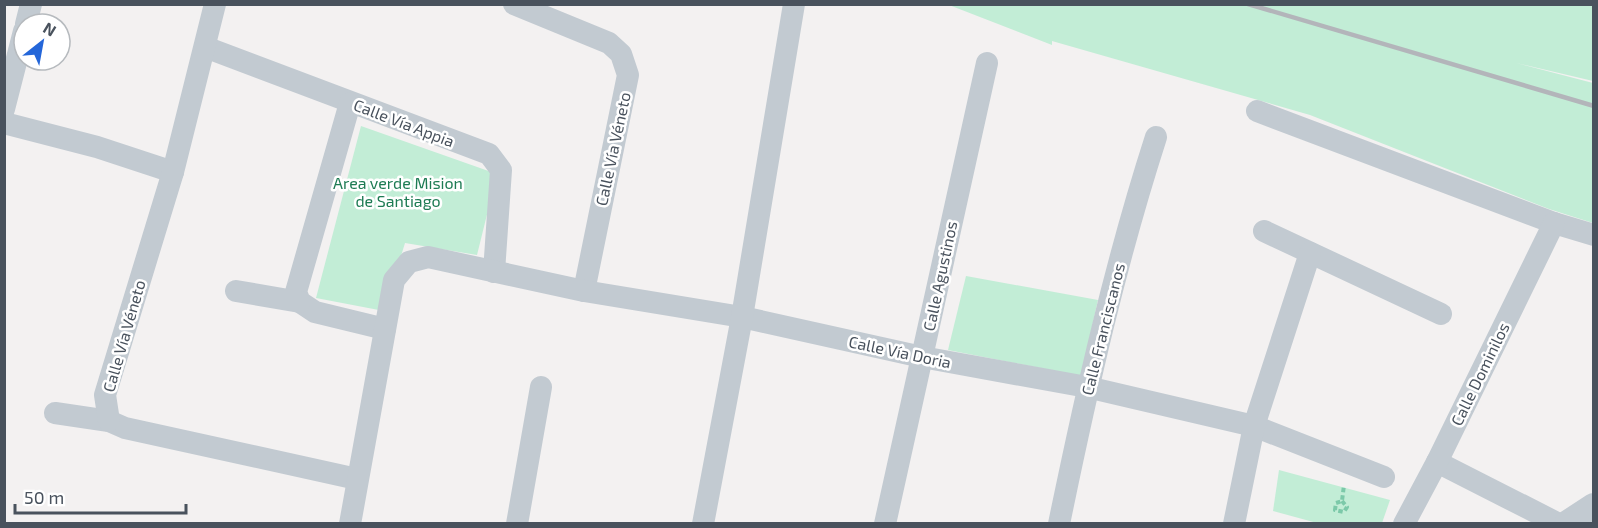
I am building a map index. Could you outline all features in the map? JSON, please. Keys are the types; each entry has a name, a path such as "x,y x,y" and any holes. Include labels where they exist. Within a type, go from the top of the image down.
{"street":[{"name":"Calle Vía Véneto","path":"109,422 105,396 173,172 215,4"},
{"name":"Calle Vía Véneto","path":"514,4 609,43 621,54 628,75 584,291"},
{"path":"703,524 742,317 794,4"},
{"name":"Calle Vía Appia","path":"205,47 489,154 501,170 494,272"},
{"name":"Calle Agustinos","path":"885,524 987,63"},
{"path":"4,108 12,70"},
{"path":"300,302 296,292 350,103"},
{"path":"1257,111 1593,236"},
{"path":"4,123 97,147 173,172"},
{"name":"Calle Franciscanos","path":"1059,524 1088,387 1132,211 1156,137"},
{"name":"Calle Dominilos","path":"1404,524 1437,462 1554,223"},
{"path":"1264,231 1442,314"},
{"path":"1234,524 1254,426 1310,253"},
{"name":"Calle Vía Doria","path":"385,329 394,280 409,262 428,257 584,291 742,317 922,357 1088,387 1254,426 1384,477"},
{"path":"236,291 300,302 315,312 385,329 350,524"},
{"path":"517,524 541,387"},
{"path":"55,413 109,422 125,428 357,479"},
{"path":"1437,462 1559,524"},
{"path":"1568,524 1593,507"}],"path":[{"path":"1342,501 1350,464"}],"green space":[{"path":"949,5 1593,5 1593,81 1516,63 1593,83 1593,223 1549,209 1310,115 1052,41 1052,45"},
{"name":"Area verde Mision de Santiago","path":"361,126 497,174 477,255 405,243 384,311 316,298"},
{"path":"966,276 1098,300 1081,376 948,350"},
{"path":"1279,470 1390,500 1382,523 1317,523 1273,511"}],"railway":[{"path":"1248,4 1594,106"}]}
